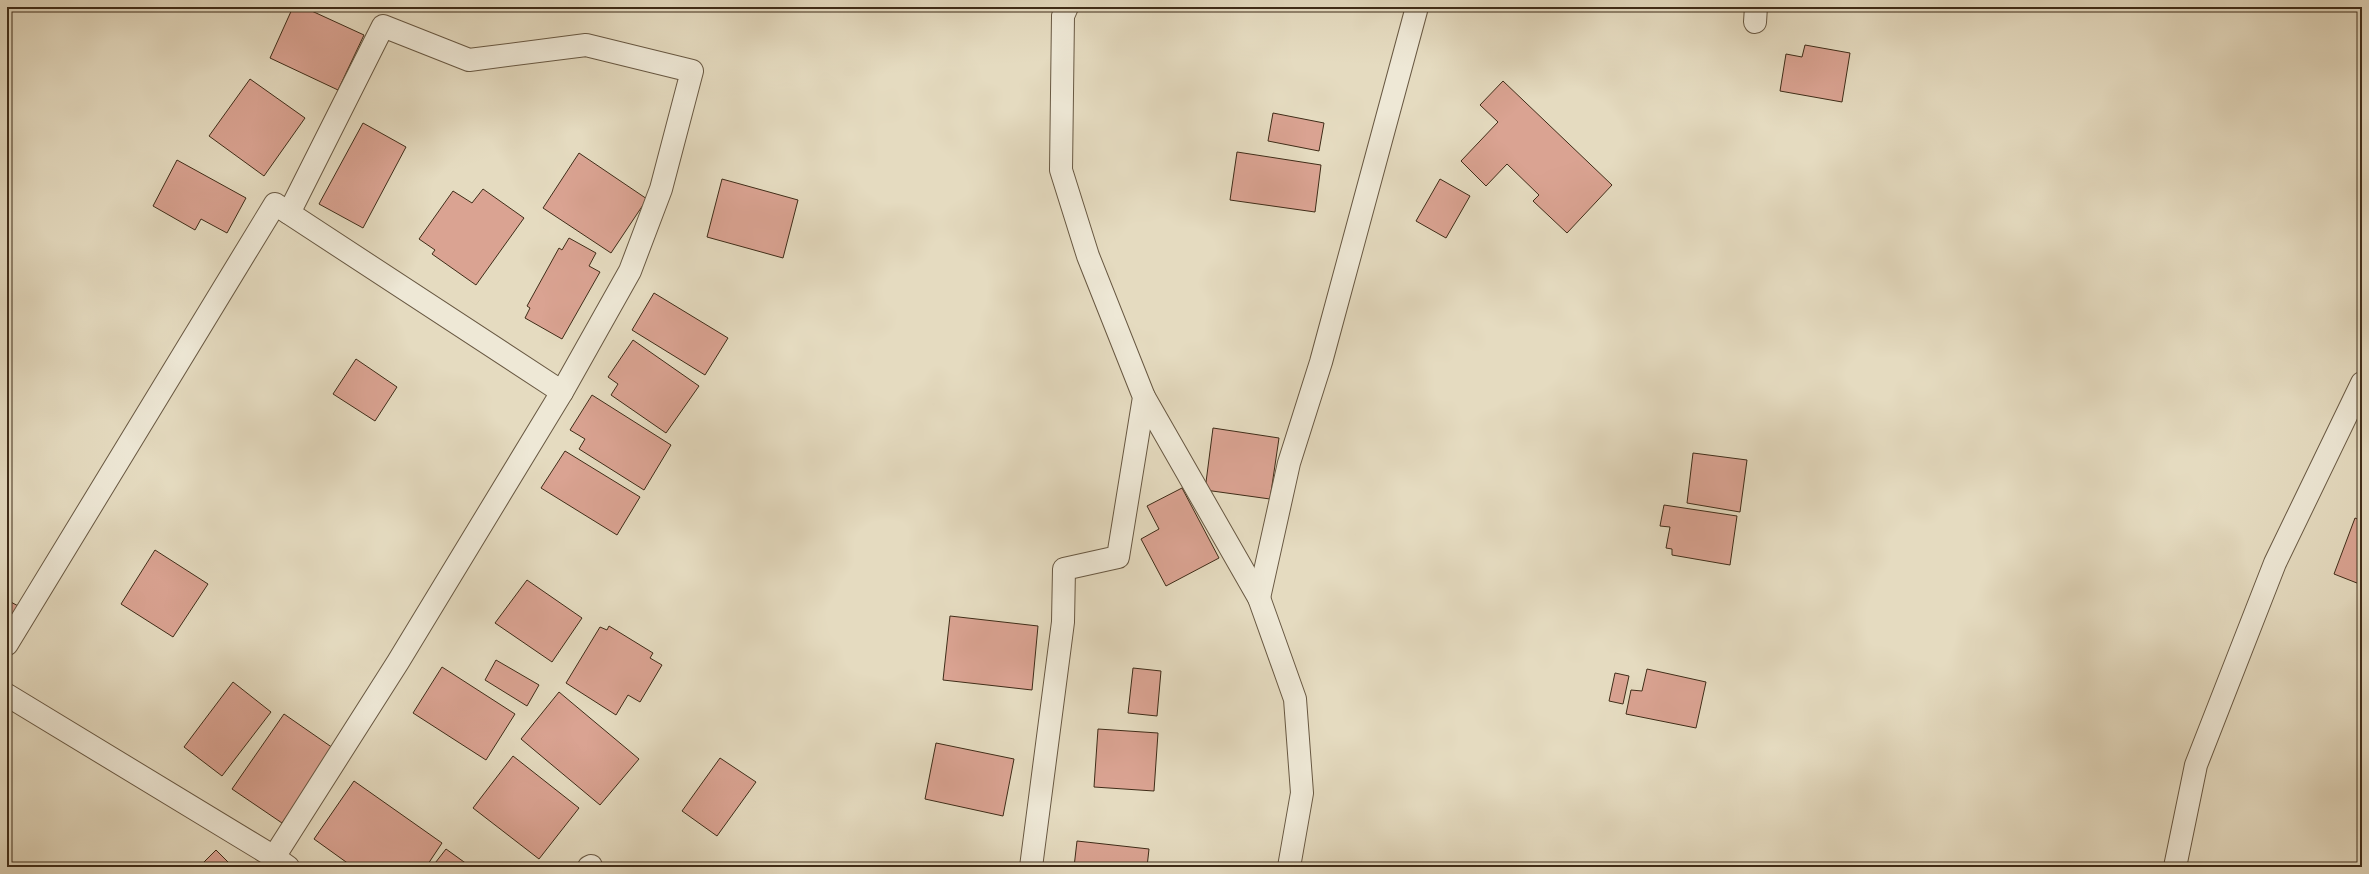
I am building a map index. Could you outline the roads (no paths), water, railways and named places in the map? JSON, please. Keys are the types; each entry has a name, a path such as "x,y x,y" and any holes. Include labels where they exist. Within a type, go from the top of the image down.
{"street":[{"path":"1067,7 1063,16 1061,170 1088,256 1144,397 1259,598 1295,699 1302,793 1289,867"},
{"path":"1259,598 1289,463 1321,362 1417,7"},
{"path":"10,703 281,862 398,662 562,392 630,272 660,189 692,71 586,45 469,60 383,26 289,213"},
{"path":"7,644 275,204 562,392"},
{"path":"2175,867 2196,765 2275,563 2362,383"},
{"path":"1031,867 1062,622 1064,569 1118,557 1144,397"}]}
